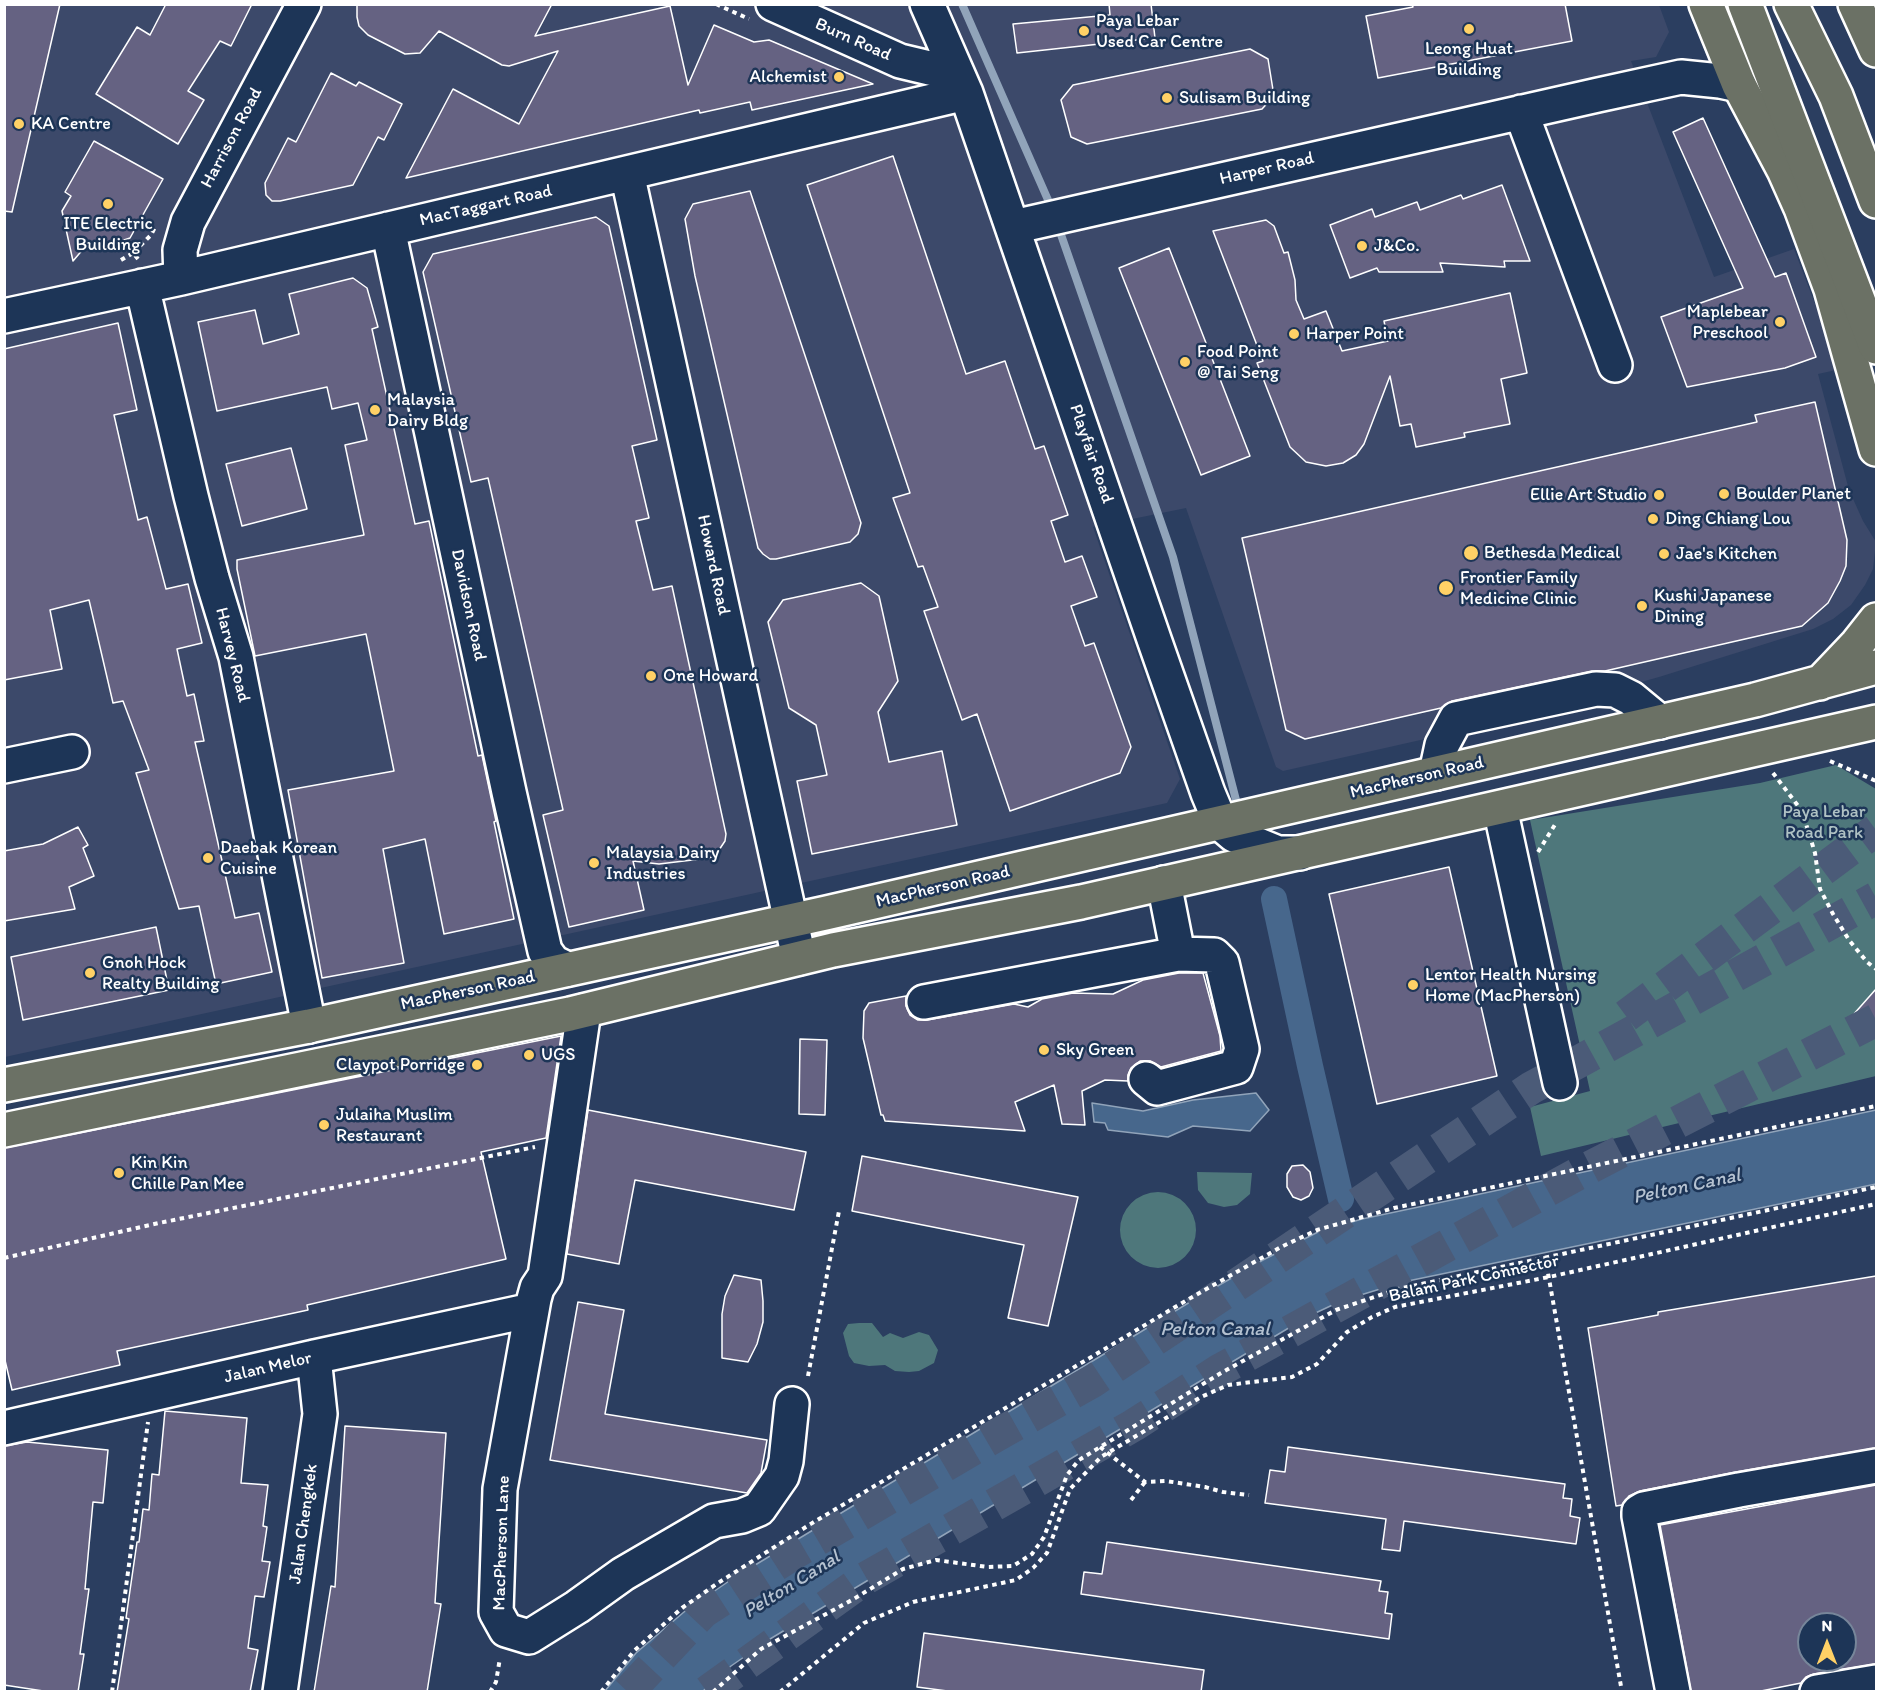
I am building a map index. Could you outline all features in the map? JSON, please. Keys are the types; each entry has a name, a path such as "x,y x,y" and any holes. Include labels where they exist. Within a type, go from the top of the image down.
{"main road":[{"path":"1706,4 1739,85 1784,170 1801,208 1831,289 1876,442"},
{"path":"1745,4 1876,347"},
{"path":"1791,4 1836,96 1876,201"},
{"path":"1855,4 1876,50"},
{"path":"1818,684 1857,644 1876,620"},
{"name":"MacPherson Road","path":"6,1081 309,1026 791,920 1221,824 1660,722 1818,684 1876,667"},
{"path":"4,1130 577,1012 800,958 1080,902 1876,722"},
{"path":"1845,730 1876,738"}],"street":[{"name":"Harrison Road","path":"181,278 180,250 188,222 304,4"},
{"name":"Burn Road","path":"773,4 900,61 942,71 966,93"},
{"name":"Playfair Road","path":"927,4 966,93 1042,221 1159,653 1221,824"},
{"name":"Burn Road","path":"900,61 923,84 930,102"},
{"name":"Harper Road","path":"1042,221 1681,77 1739,85"},
{"name":"MacTaggart Road","path":"4,316 181,278 966,93"},
{"path":"1521,112 1615,364"},
{"name":"Howard Road","path":"627,173 800,958"},
{"name":"Davidson Road","path":"388,229 545,951 553,962 567,969"},
{"name":"Harvey Road","path":"142,286 191,496 212,578 236,657 309,1026"},
{"path":"1436,773 1442,745 1456,719 1596,689 1615,690 1630,698 1660,722"},
{"path":"4,766 72,752"},
{"path":"1500,808 1560,1083"},
{"path":"1221,824 1234,835 1278,853 1300,853"},
{"path":"1164,883 1178,954"},
{"path":"924,1002 1178,954 1214,955 1222,963 1242,1049 1236,1067 1157,1088 1146,1079"},
{"name":"MacPherson Lane","path":"577,1012 545,1276 535,1299 500,1489 496,1612 506,1630 529,1637 577,1607 623,1574 714,1521 742,1516 759,1509 782,1476 800,1390"},
{"name":"MacPherson Lane","path":"535,1299 532,1275 553,1143 571,1068"},
{"name":"Jalan Melor","path":"4,1428 315,1357 535,1299"},
{"name":"Jalan Chengkek","path":"280,1692 320,1414 315,1357"},
{"path":"1674,1692 1639,1512 1644,1509 1738,1490 1876,1466"},
{"path":"1817,1692 1876,1682"}],"path":[{"path":"1827,760 1876,781"},
{"path":"1769,768 1802,811 1815,853 1820,889 1833,914 1849,940 1867,962 1876,969"},
{"path":"1535,857 1557,822"},
{"path":"601,1692 634,1651 682,1608 718,1583 809,1525 1187,1300 1281,1247 1317,1230 1394,1208 1876,1106"},
{"path":"4,1258 159,1223 553,1143"},
{"path":"713,1692 761,1649 852,1600 903,1569 936,1560 988,1567 1013,1566 1032,1554 1044,1537 1067,1475 1079,1460 1221,1373 1336,1310 1398,1289 1876,1187"},
{"name":"Balam Park Connector","path":"780,1692 864,1623 913,1602 1016,1580 1033,1568 1047,1553 1070,1489 1101,1457 1201,1397 1228,1385 1292,1377 1317,1364 1347,1332 1372,1317 1395,1307 1549,1277 1876,1204"},
{"path":"800,1390 839,1211"},
{"path":"1545,1256 1622,1692"},
{"path":"112,1692 152,1395"},
{"path":"1100,1447 1145,1482 1166,1481 1249,1495"},
{"path":"1131,1500 1145,1482"},
{"path":"490,1692 496,1682 506,1630"}],"shaded area":[{"path":"4,5 1659,5 1669,32 1656,57 1631,61 1714,277 1794,249 1817,309 1836,370 1818,374 1849,490 1863,521 1876,542 1873,569 1851,605 1833,619 1813,629 1659,677 1496,723 1283,771 1276,767 1186,508 1093,527 1180,779 1167,803 5,1057"}],"green space":[{"name":"Paya Lebar Road Park","path":"1836,765 1876,789 1876,1076 1541,1156 1530,1107 1590,1091 1530,820 1760,783"},
{"path":"1197,1172 1252,1173 1250,1194 1237,1205 1224,1207 1208,1203 1198,1190"},
{"path":"1158,1192 1172,1195 1185,1203 1193,1216 1196,1230 1193,1244 1185,1257 1172,1265 1158,1268 1144,1265 1131,1257 1123,1244 1120,1230 1123,1216 1131,1203 1144,1195"},
{"path":"872,1323 883,1337 890,1333 903,1338 919,1332 929,1335 938,1350 934,1363 919,1371 909,1372 895,1371 885,1365 869,1366 854,1363 849,1356 843,1333 848,1324"}],"water":[{"path":"1256,1093 1269,1110 1250,1131 1193,1126 1168,1137 1108,1130 1105,1123 1094,1122 1092,1103 1143,1111 1193,1100"},
{"name":"Pelton Canal","path":"1876,1110 1876,1184 1403,1282 1341,1301 1307,1317 770,1639 731,1666 703,1691 605,1691 636,1653 684,1612 732,1579 1195,1299 1318,1232 1362,1219"}],"building":[{"name":"KA Centre","path":"4,4 60,4 12,212 4,211"},
{"path":"166,4 252,4 231,46 220,41 188,91 204,100 178,144 96,94 137,27 150,35"},
{"path":"357,4 552,4 535,36 670,6 688,85 714,25 754,42 769,40 873,84 752,110 750,102 700,113 699,110 406,178 453,89 519,124 558,51 509,66 502,65 439,31 420,53 405,54 368,35 359,26"},
{"name":"Paya Lebar Used Car Centre","path":"1109,4 1151,4 1155,38 1017,53 1013,24 1110,15"},
{"name":"Leong Huat Building","path":"1412,4 1565,4 1572,41 1378,78 1366,16 1413,7"},
{"name":"Sulisam Building","path":"1250,49 1268,59 1274,96 1262,109 1087,144 1071,137 1061,100 1073,85"},
{"path":"331,73 356,86 359,82 402,104 384,140 378,137 353,185 272,201 266,195 265,183 288,138 296,142"},
{"path":"1703,118 1775,277 1786,273 1816,357 1785,368 1687,387 1661,317 1743,288 1673,132"},
{"name":"ITE Electric Building","path":"94,141 163,179 130,238 100,248 90,241 73,261 62,211 71,196 65,192"},
{"path":"893,156 966,374 1005,361 1035,449 1044,446 1068,515 1051,521 1065,562 1082,556 1097,597 1071,606 1085,646 1094,643 1131,747 1120,773 1010,811 977,714 962,720 924,611 938,607 923,566 918,567 893,498 910,493 807,185"},
{"path":"1502,185 1530,261 1504,261 1505,267 1440,263 1443,272 1379,272 1377,268 1350,278 1330,225 1372,209 1375,217 1417,202 1420,210 1461,195 1463,199"},
{"path":"750,191 861,523 858,534 850,542 776,559 770,559 758,548 695,276 685,219 693,204"},
{"path":"596,217 609,226 657,440 632,446 649,518 636,521 653,590 672,586 726,834 725,841 715,856 709,858 659,864 633,861 644,910 569,927 543,815 563,810 488,478 471,482 423,272 433,254"},
{"path":"1266,220 1274,226 1284,253 1288,252 1295,280 1296,300 1304,319 1326,311 1342,351 1388,341 1384,321 1510,293 1527,373 1501,379 1510,424 1464,433 1465,437 1416,447 1411,424 1400,426 1390,376 1364,444 1356,455 1343,463 1326,466 1306,462 1290,447 1257,363 1263,361 1213,231"},
{"name":"Food Point @ Tai Seng","path":"1169,248 1250,456 1201,475 1119,268"},
{"path":"353,278 367,288 378,327 372,329 415,524 429,521 478,756 482,755 514,919 444,934 425,839 383,849 404,963 322,978 288,790 394,771 366,634 255,656 237,560 364,535 345,445 367,440 358,403 332,409 327,387 217,411 198,322 255,310 263,344 299,334 289,294"},
{"path":"118,323 137,410 114,415 138,520 147,517 166,589 188,584 202,643 177,649 187,696 194,694 204,741 195,742 235,918 259,913 272,972 216,984 199,906 179,909 136,773 149,770 123,701 113,703 89,600 50,610 62,669 4,680 4,349"},
{"path":"1815,402 1847,540 1846,566 1828,603 1802,626 1605,671 1592,671 1452,701 1441,708 1305,739 1286,730 1242,538 1757,422 1755,415"},
{"path":"291,448 307,509 242,526 226,464"},
{"path":"861,583 879,596 898,681 878,712 889,762 942,751 957,825 812,854 797,781 827,775 816,725 789,708 768,622 783,600"},
{"path":"78,827 88,845 83,848 94,876 69,887 75,909 4,921 4,851 43,844"},
{"name":"Lentor Health Nursing Home (MacPherson)","path":"1449,867 1497,1076 1377,1104 1329,894"},
{"name":"Gnoh Hock Realty Building","path":"156,927 169,990 23,1020 11,957"},
{"name":"Sky Green","path":"1179,973 1203,973 1220,1036 1221,1051 1161,1067 1150,1061 1140,1061 1131,1068 1128,1081 1105,1080 1082,1091 1085,1125 1062,1124 1054,1085 1015,1102 1025,1131 885,1121 881,1115 863,1038 864,1011 869,1003 906,996 906,1006 910,1015 918,1020 927,1020 1014,1004 1028,1007 1042,999 1073,993 1113,994 1143,980"},
{"path":"1876,989 1876,1036 1853,1015"},
{"path":"561,1036 546,1138 481,1152 506,1259 307,1305 308,1310 117,1351 120,1365 12,1390 4,1356 4,1148"},
{"path":"800,1039 827,1040 825,1115 799,1114"},
{"path":"588,1110 806,1152 794,1210 635,1180 619,1264 567,1254"},
{"path":"862,1156 1078,1197 1048,1326 1008,1318 1024,1245 852,1211"},
{"path":"1303,1165 1310,1172 1313,1188 1309,1196 1301,1200 1293,1197 1287,1187 1287,1174 1292,1166"},
{"path":"734,1275 761,1280 763,1322 757,1344 748,1362 722,1358 722,1314 725,1296"},
{"path":"1876,1276 1876,1448 1640,1491 1629,1496 1622,1505 1616,1506 1588,1328 1658,1315 1658,1312"},
{"path":"578,1302 624,1310 605,1414 767,1440 761,1473 747,1493 550,1460"},
{"path":"165,1411 247,1418 241,1483 268,1485 263,1526 267,1527 262,1561 270,1562 264,1597 255,1596 248,1648 258,1650 250,1692 117,1692 129,1619 126,1618 137,1542 139,1542 143,1509 149,1510 152,1474 159,1475"},
{"path":"345,1426 446,1433 435,1603 441,1604 427,1692 314,1692 331,1586 335,1587"},
{"path":"27,1442 108,1450 103,1503 93,1502 85,1589 89,1589 80,1654 84,1654 78,1692 50,1692 4,1685 4,1446"},
{"path":"1288,1447 1565,1484 1563,1498 1572,1499 1570,1516 1580,1518 1576,1544 1404,1521 1400,1551 1382,1549 1386,1519 1265,1503 1270,1470 1285,1472"},
{"path":"1876,1485 1876,1664 1857,1667 1857,1612 1797,1612 1797,1672 1826,1672 1806,1677 1801,1683 1756,1692 1691,1692 1660,1525"},
{"path":"1107,1542 1381,1581 1379,1591 1388,1592 1385,1613 1392,1614 1389,1639 1081,1594 1084,1572 1102,1574"},
{"path":"924,1633 1204,1670 1201,1692 955,1692 917,1687"}],"waterway":[{"path":"962,4 1052,209"},
{"path":"1058,226 1173,557 1236,800"},
{"path":"1274,899 1341,1199"}],"tunnel":[{"path":"1626,1016 1876,830"},
{"path":"628,1692 703,1612 796,1552 1093,1381 1531,1088 1876,898"},
{"path":"707,1692 866,1578 1134,1425 1220,1370 1581,1172 1876,1020"}],"place":[{"name":"Leong Huat Building","path":"1469,29"},
{"name":"Paya Lebar Used Car Centre","path":"1084,31"},
{"name":"Alchemist","path":"839,77"},
{"name":"Sulisam Building","path":"1167,98"},
{"name":"KA Centre","path":"19,124"},
{"name":"ITE Electric Building","path":"108,204"},
{"name":"J&Co.","path":"1362,246"},
{"name":"Maplebear Preschool","path":"1780,322"},
{"name":"Harper Point","path":"1294,334"},
{"name":"Food Point @ Tai Seng","path":"1185,362"},
{"name":"Malaysia Dairy Bldg","path":"375,410"},
{"name":"Boulder Planet","path":"1724,494"},
{"name":"Ellie Art Studio","path":"1659,495"},
{"name":"Ding Chiang Lou","path":"1653,519"},
{"name":"Bethesda Medical","path":"1471,553"},
{"name":"Jae's Kitchen","path":"1664,554"},
{"name":"Frontier Family Medicine Clinic","path":"1446,588"},
{"name":"Kushi Japanese Dining","path":"1642,606"},
{"name":"One Howard","path":"651,676"},
{"name":"Daebak Korean Cuisine","path":"208,858"},
{"name":"Malaysia Dairy Industries","path":"594,863"},
{"name":"Gnoh Hock Realty Building","path":"90,973"},
{"name":"Lentor Health Nursing Home (MacPherson)","path":"1413,985"},
{"name":"Sky Green","path":"1044,1050"},
{"name":"UGS","path":"529,1055"},
{"name":"Claypot Porridge","path":"477,1065"},
{"name":"Julaiha Muslim Restaurant","path":"324,1125"},
{"name":"Kin Kin Chille Pan Mee","path":"119,1173"}]}
